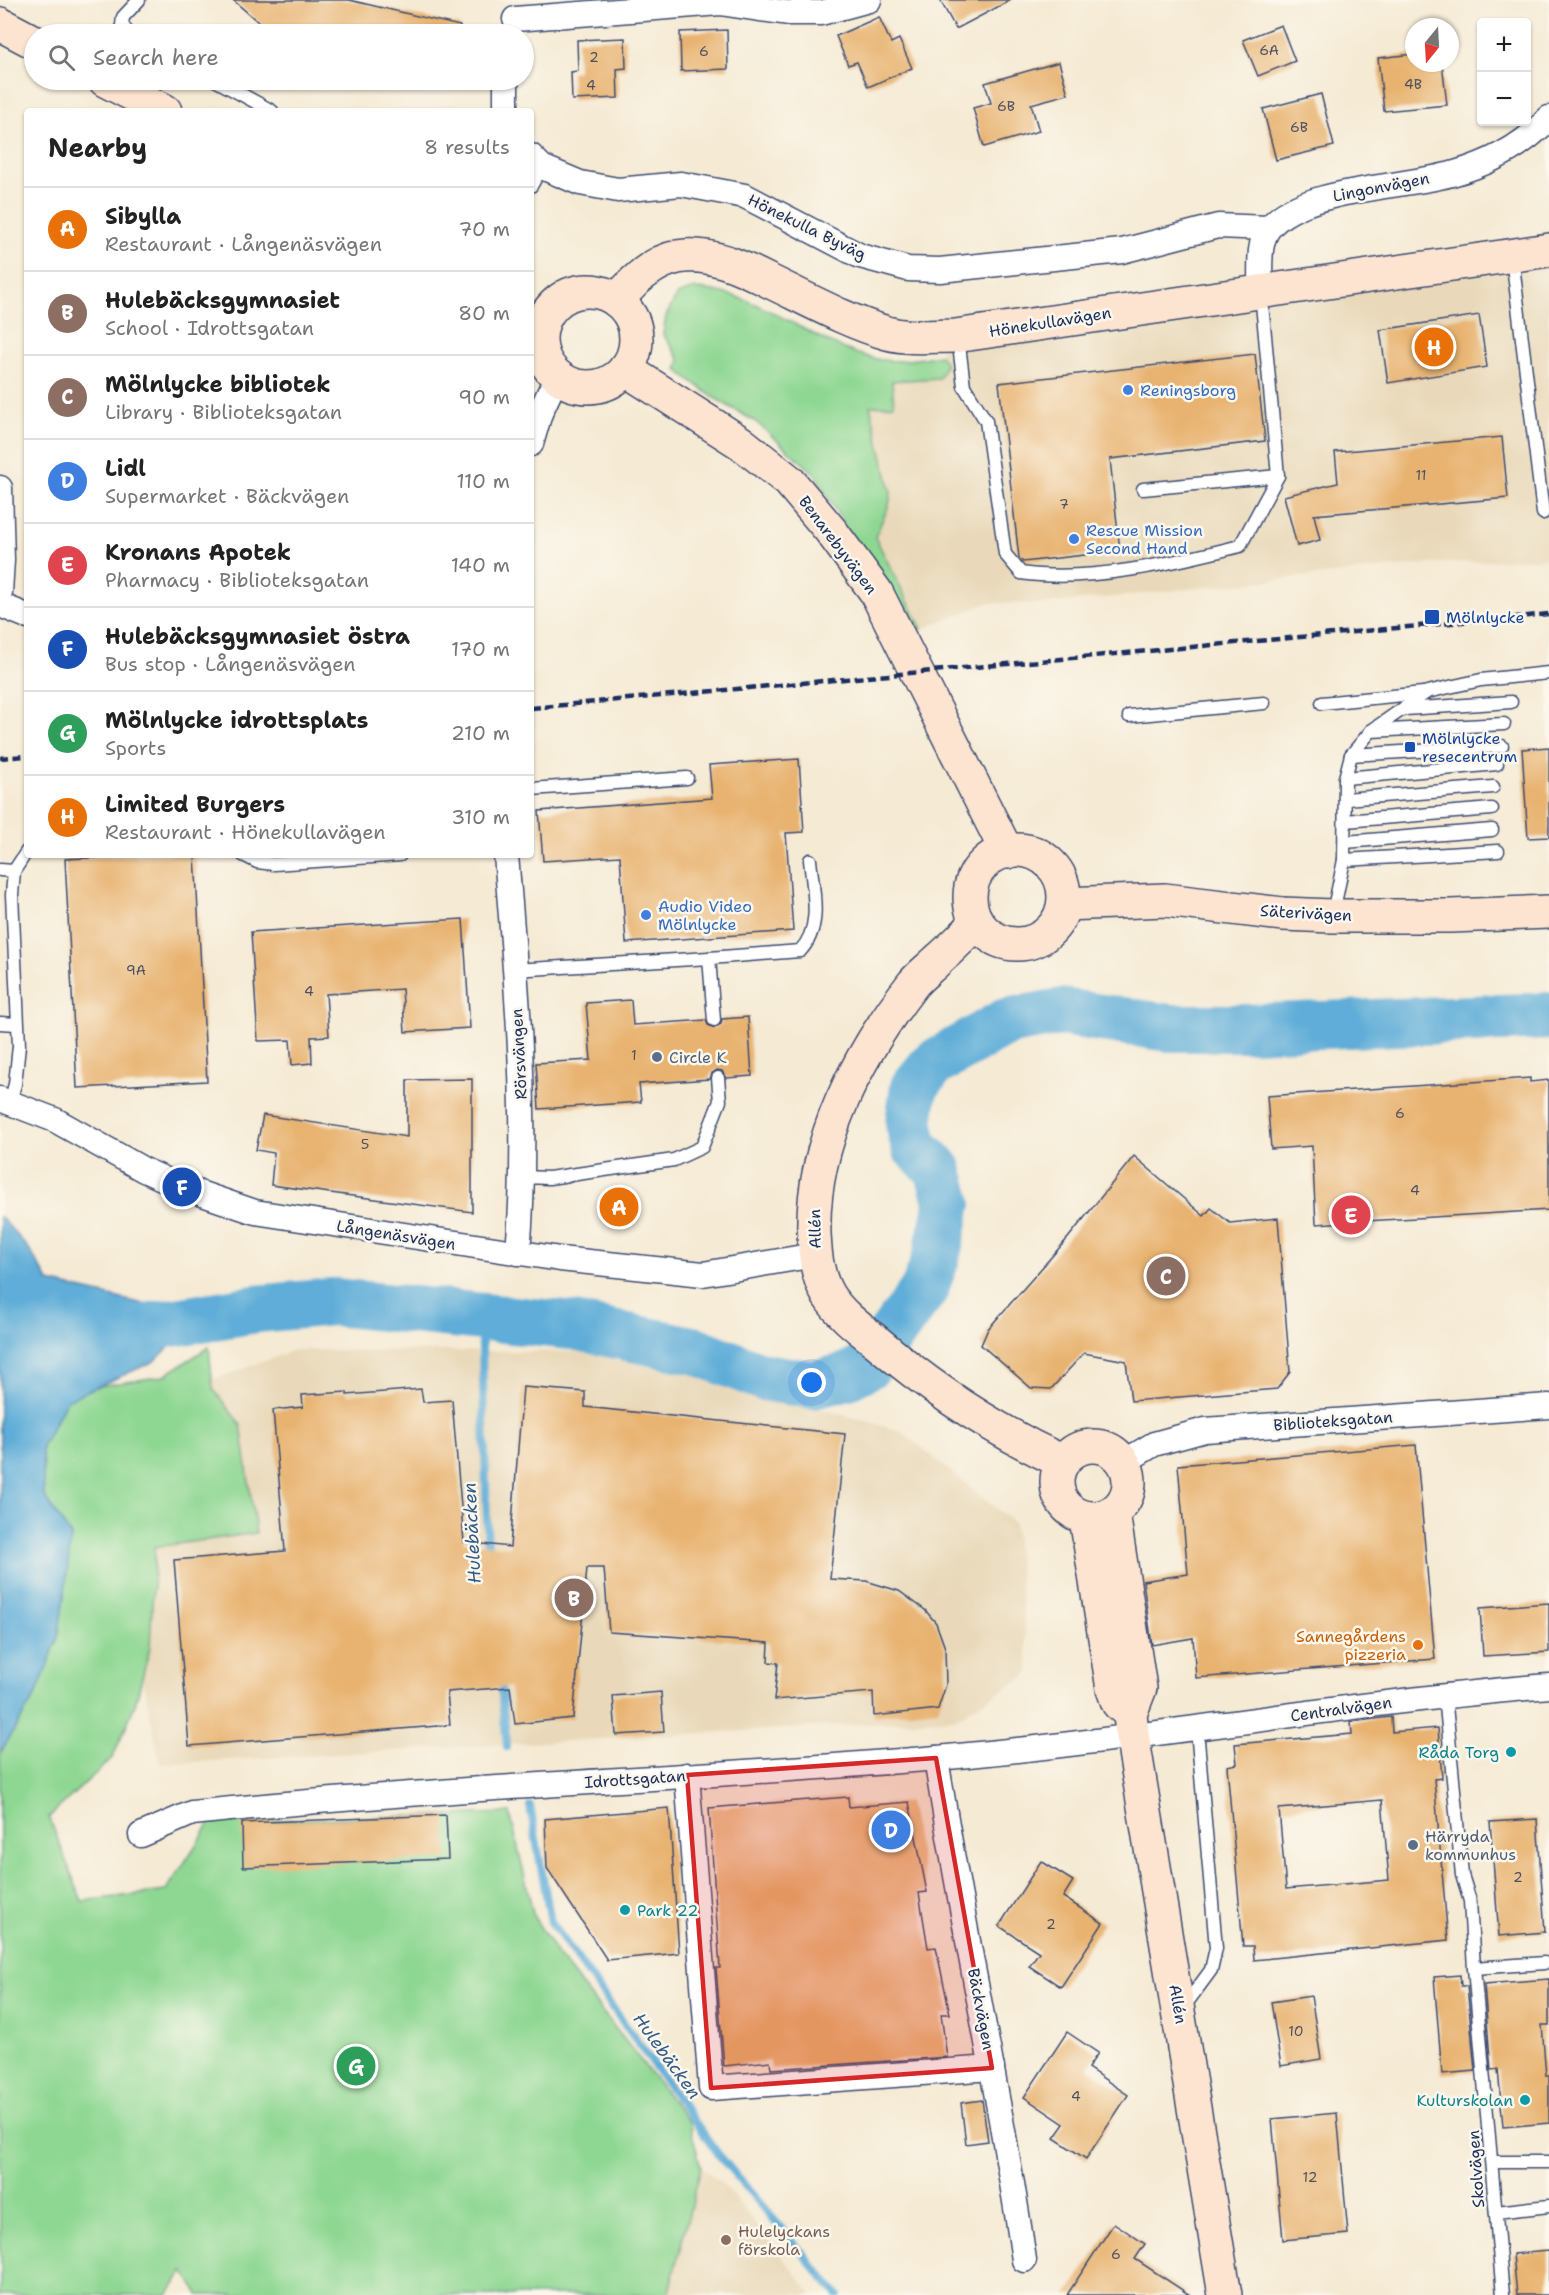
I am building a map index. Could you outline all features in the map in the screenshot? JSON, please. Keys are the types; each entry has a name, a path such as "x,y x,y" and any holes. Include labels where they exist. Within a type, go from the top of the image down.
{"street":[{"path":"515,18 720,3 788,13 821,13 869,0"},
{"path":"0,24 24,37"},
{"path":"124,90 159,108"},
{"path":"506,90 507,108"},
{"name":"Lingonvägen","path":"1268,228 1281,215 1329,196 1454,174 1472,167 1502,155 1537,131 1549,118"},
{"name":"Hönekulla Byväg","path":"535,169 580,183 618,190 681,184 745,196 860,256 908,269 940,270 1122,251 1218,226 1268,228"},
{"path":"1260,290 1261,250 1268,228"},
{"name":"Hönekullavägen","path":"617,301 631,284 649,269 669,259 708,255 739,265 825,307 885,332 904,337 958,336 1260,290 1549,250"},
{"path":"580,292 600,293 617,301 630,316 635,334 634,353 625,369 611,381 592,387 574,385 557,376 546,363 540,346 540,306 580,292"},
{"name":"Benarebyvägen","path":"625,369 741,443 789,482 831,531 876,592 1007,852"},
{"path":"534,434 540,413 557,376"},
{"path":"0,488 3,560 0,592"},
{"path":"0,605 24,615"},
{"path":"1007,852 1031,853 1052,866 1060,877 1064,904 1057,922 1045,936 1027,944 1008,944 991,936 978,923 971,909 970,894 973,880 981,867 993,857 1007,852"},
{"name":"Rörsvängen","path":"506,858 524,1178 519,1253"},
{"name":"Säterivägen","path":"1064,904 1165,900 1283,914 1332,916 1451,916 1549,912"},
{"name":"Allén","path":"978,923 913,983 866,1053 831,1128 821,1162 814,1200 815,1255 818,1271 827,1293 837,1307 920,1379 1035,1449 1063,1462"},
{"name":"Långenäsvägen","path":"5,1100 55,1120 144,1170 237,1207 367,1231 519,1253 703,1274 815,1255"},
{"name":"Biblioteksgatan","path":"1124,1462 1154,1444 1205,1430 1549,1406"},
{"path":"1094,1446 1114,1452 1124,1462 1129,1476 1129,1490 1124,1503 1099,1516 1067,1508 1060,1496 1058,1475 1063,1462 1079,1448 1094,1446"},
{"name":"Allén","path":"1099,1516 1113,1689 1118,1703 1131,1724 1225,2295"},
{"name":"Centralvägen","path":"1131,1724 1197,1729 1445,1695 1549,1686"},
{"name":"Idrottsgatan","path":"141,1834 192,1813 203,1811 936,1758 1131,1724"},
{"name":"Bäckvägen","path":"936,1758 948,1841 993,2068 1024,2260"},
{"path":"687,1775 711,2088 993,2068"}],"lane":[{"path":"122,24 123,17 139,0"},
{"path":"233,90 266,108"},
{"path":"1512,256 1543,513"},
{"path":"958,336 964,386 986,421 1005,554 1022,573 1052,578 1162,564 1240,546 1278,476 1260,290"},
{"path":"1143,489 1278,476"},
{"path":"1322,703 1427,693 1481,680 1549,673"},
{"path":"1332,916 1344,860 1345,778 1351,755 1371,731 1400,709 1427,693"},
{"path":"1400,709 1511,702"},
{"path":"1129,716 1264,703"},
{"path":"1371,731 1503,724"},
{"path":"1351,755 1502,746"},
{"path":"1345,778 1497,764"},
{"path":"534,789 687,778"},
{"path":"1345,799 1493,787"},
{"path":"1345,821 1492,809"},
{"path":"1345,842 1492,830"},
{"path":"1344,860 1498,851"},
{"path":"5,1100 17,1071 17,954 12,895 14,871 24,856"},
{"path":"249,858 257,862 274,864 358,858"},
{"path":"514,970 800,951 810,941 815,924 810,860"},
{"path":"0,870 14,871"},
{"path":"710,958 714,1020"},
{"path":"0,1023 17,1024"},
{"path":"524,1178 549,1178 674,1160 702,1147 720,1101 718,1078"},
{"name":"Skolvägen","path":"1445,1695 1462,1875 1470,1901 1503,2295"},
{"path":"1179,2013 1204,1983 1215,1959 1216,1948 1197,1729"},
{"path":"1474,1968 1544,1963"},
{"path":"1492,2162 1549,2162"},
{"path":"1496,2212 1549,2206"}],"highlighted area":[{"path":"936,1758 992,2068 711,2088 687,1775"}],"shaded area":[{"path":"1549,260 1549,558 1426,564 1046,604 987,603 922,629 875,537 889,505 870,405 894,405 892,381 946,364 940,355 942,345"},
{"path":"294,1350 618,1352 901,1431 1014,1523 1029,1674 954,1719 160,1764 105,1486 178,1393"},
{"name":"Hulelyckans förskola","path":"701,2167 725,2186 813,2295 668,2295"}],"green space":[{"path":"693,289 740,298 849,351 872,358 897,361 940,355 946,364 939,378 892,381 894,405 870,406 891,492 889,505 875,537 922,629 906,633 815,474 756,422 713,397 677,370 680,360 663,334 666,316 677,295"},
{"path":"209,1347 213,1389 241,1425 256,1533 155,1547 150,1647 135,1705 113,1757 49,1817 82,1901 166,1891 211,1822 510,1813 534,1917 557,1954 689,2122 701,2167 668,2295 199,2295 184,2271 168,2295 0,2295 0,1753 37,1693 58,1637 71,1536 44,1496 42,1447 67,1400 94,1387 164,1376"}],"water":[{"path":"0,1216 29,1249 49,1282 200,1317 155,1361 67,1400 42,1446 44,1496 71,1536 66,1584 58,1637 37,1693 0,1753"}],"building":[{"path":"233,0 349,0 451,24 261,24"},
{"path":"940,0 1011,0 956,29"},
{"path":"879,17 891,43 899,39 912,68 868,87 857,62 848,65 836,36"},
{"path":"1281,25 1295,61 1258,76 1243,40"},
{"path":"727,30 728,69 681,71 680,32"},
{"path":"625,38 626,68 617,69 618,98 572,100 571,72 578,71 577,40"},
{"path":"1405,55 1405,72 1443,72 1447,105 1384,111 1378,58"},
{"path":"1059,62 1068,94 1031,104 1039,131 984,147 973,108 991,103 985,83"},
{"path":"1321,94 1334,146 1276,160 1263,109"},
{"path":"1479,315 1487,367 1388,383 1380,330"},
{"path":"1255,354 1265,441 1110,459 1120,551 1023,562 1019,558 999,383"},
{"path":"1502,437 1508,498 1314,515 1320,540 1297,546 1284,496 1338,483 1335,452"},
{"path":"1549,747 1549,837 1528,838 1522,749"},
{"path":"799,759 804,832 786,833 793,931 626,943 620,856 543,861 539,811 712,798 709,765"},
{"path":"195,858 207,1081 77,1088 65,859"},
{"path":"463,919 470,1028 405,1032 402,989 326,994 329,1036 311,1037 312,1063 292,1065 290,1040 258,1041 251,932"},
{"path":"631,1000 633,1025 706,1020 708,1025 714,1028 721,1024 722,1019 748,1017 752,1076 726,1078 722,1071 717,1070 711,1074 710,1079 639,1084 641,1102 539,1109 536,1063 591,1060 586,1003"},
{"path":"1530,1078 1530,1082 1549,1080 1549,1210 1316,1224 1312,1146 1271,1149 1267,1096"},
{"path":"472,1079 472,1212 271,1185 274,1153 256,1150 263,1115 407,1137 407,1080"},
{"path":"1134,1156 1204,1216 1211,1208 1230,1223 1278,1218 1290,1372 1277,1389 1131,1401 1126,1361 1084,1353 1051,1389 1031,1388 981,1345 988,1329 1068,1238"},
{"path":"523,1387 585,1392 585,1407 845,1434 830,1579 866,1581 899,1591 925,1610 936,1623 945,1648 946,1685 938,1709 874,1716 873,1692 774,1700 778,1663 768,1662 769,1643 609,1632 604,1568 587,1568 573,1718 515,1724 510,1687 447,1692 450,1725 189,1746 174,1560 285,1551 273,1410 303,1407 302,1395 347,1392 347,1395 421,1389 423,1402 452,1400 464,1542 510,1547"},
{"path":"1416,1445 1435,1659 1196,1678 1193,1638 1152,1645 1143,1581 1188,1574 1178,1465"},
{"path":"1549,1603 1549,1652 1483,1656 1480,1608"},
{"path":"661,1692 664,1732 616,1735 613,1696"},
{"name":"Härryda kommunhus","path":"1391,1717 1392,1732 1438,1728 1442,1778 1434,1779 1448,1940 1254,1960 1253,1946 1243,1946 1227,1766 1237,1764 1235,1744 1352,1734 1351,1722","holes":["1382,1800 1389,1880 1286,1889 1279,1809"]},
{"path":"848,1797 849,1807 909,1802 927,1892 919,1893 928,1948 936,1947 950,2014 941,2014 947,2057 771,2069 770,2061 724,2066 716,1968 720,1968 709,1808"},
{"name":"Park 22","path":"669,1808 679,1953 607,1960 547,1868 545,1819"},
{"path":"446,1815 448,1859 243,1867 242,1823"},
{"path":"1537,1819 1545,1932 1499,1936 1490,1822"},
{"path":"1041,1861 1073,1881 1063,1897 1103,1923 1061,1987 1029,1966 1039,1952 999,1926"},
{"path":"1460,1975 1461,1986 1467,1986 1475,2071 1442,2074 1434,1977"},
{"path":"1549,1979 1549,2025 1542,2025 1546,2076 1549,2076 1549,2123 1503,2127 1498,2069 1491,2070 1484,1984"},
{"path":"1311,1996 1321,2059 1281,2066 1271,2002"},
{"path":"1067,2032 1098,2053 1088,2068 1128,2095 1086,2159 1054,2138 1064,2124 1024,2097"},
{"path":"982,2100 988,2141 966,2144 961,2103"},
{"path":"1337,2113 1348,2234 1283,2240 1272,2119"},
{"path":"1114,2223 1145,2244 1135,2259 1190,2295 1067,2295"},
{"path":"1549,2251 1549,2295 1517,2295 1513,2254"}],"waterway":[{"path":"135,1329 256,1309 333,1302 573,1326 697,1351 763,1377 813,1385 848,1376 869,1365 925,1288 936,1258 948,1203 938,1169 915,1147 909,1123 914,1087 933,1064 1006,1022 1061,1012 1170,1028 1248,1028 1549,1016"},
{"name":"Hulebäcken","path":"481,1316 488,1555"},
{"name":"Hulebäcken","path":"500,1679 507,1747"},
{"name":"Hulebäcken","path":"530,1806 551,1922 718,2154 838,2295"}],"railway":[{"path":"534,708 1549,614"},
{"path":"0,758 24,756"}],"place":[{"name":"Limited Burgers","path":"1434,347"},
{"name":"Reningsborg","path":"1128,390"},
{"name":"Rescue Mission Second Hand","path":"1074,539"},
{"name":"Mölnlycke","path":"1432,617"},
{"name":"Mölnlycke resecentrum","path":"1410,747"},
{"name":"Audio Video Mölnlycke","path":"646,915"},
{"name":"Circle K","path":"657,1057"},
{"name":"Hulebäcksgymnasiet östra","path":"182,1187"},
{"name":"Sibylla","path":"619,1207"},
{"name":"Kronans Apotek","path":"1351,1215"},
{"name":"Mölnlycke bibliotek","path":"1166,1276"},
{"name":"Hulebäcksgymnasiet","path":"574,1598"},
{"name":"Sannegårdens pizzeria","path":"1418,1645"},
{"name":"Råda Torg","path":"1511,1752"},
{"name":"Lidl","path":"891,1830"},
{"name":"Härryda kommunhus","path":"1413,1845"},
{"name":"Park 22","path":"625,1910"},
{"name":"Mölnlycke idrottsplats","path":"356,2066"},
{"name":"Kulturskolan","path":"1525,2100"},
{"name":"Hulelyckans förskola","path":"726,2240"}]}
